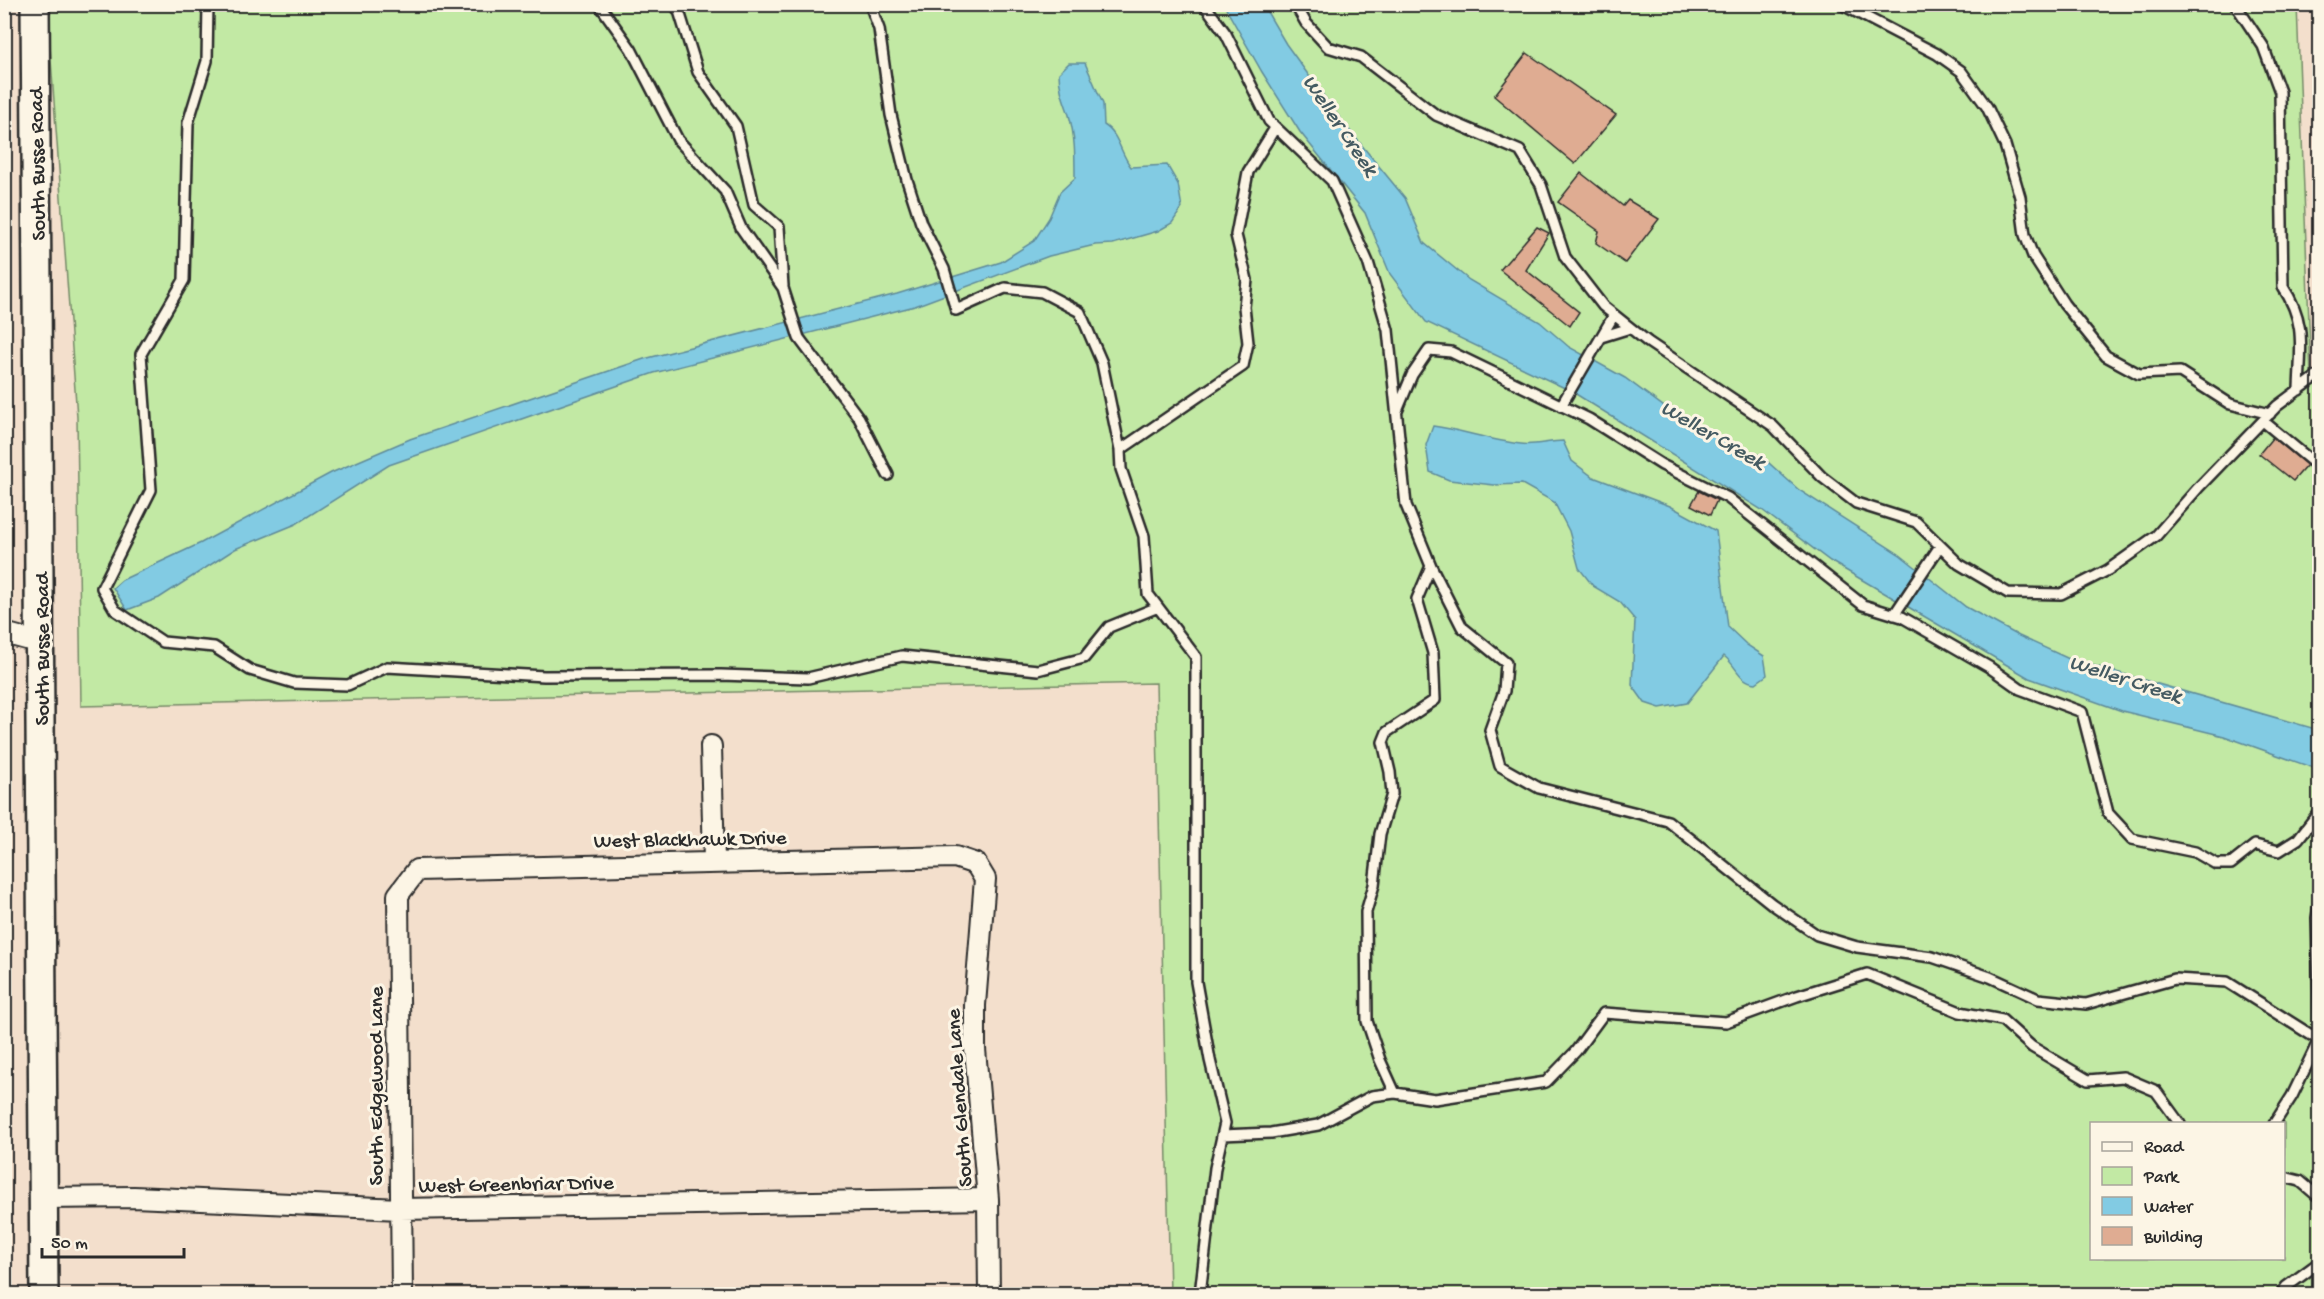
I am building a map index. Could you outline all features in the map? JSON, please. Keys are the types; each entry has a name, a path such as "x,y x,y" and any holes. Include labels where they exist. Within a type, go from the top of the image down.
{"main road":[{"name":"South Busse Road","path":"35,4 44,1294"}],"street":[{"path":"4,633 41,643"},
{"path":"711,746 714,861"},
{"name":"West Blackhawk Drive","path":"408,880 417,870 430,868 954,857 976,864"},
{"name":"South Glendale Lane","path":"976,864 985,879 975,1005 975,1049 988,1199 989,1294"},
{"name":"South Edgewood Lane","path":"402,1294 398,895 408,880"},
{"name":"West Greenbriar Drive","path":"44,1198 134,1197 400,1209 988,1199"}],"lane":[{"path":"208,4 207,61 188,123 184,280 141,354 151,490 102,588 115,610 163,642 214,647 250,670 294,683 348,685 387,667 544,676 721,675 808,678 902,656 1038,670 1084,658 1109,627 1158,607"},
{"path":"599,4 631,49 678,140 725,191 741,228 783,288 799,338 859,418 888,474"},
{"path":"674,4 679,11 698,72 736,126 754,205 779,227 783,288"},
{"path":"870,4 879,29 891,115 907,180 921,223 944,268 956,310 1005,288 1042,292 1080,312 1102,363 1120,450 1121,470 1144,536 1148,594 1196,657 1196,982 1210,1060 1225,1123 1215,1168 1200,1294"},
{"path":"1204,4 1226,34 1275,128 1332,181 1368,262 1388,330 1406,505 1431,566 1462,627 1506,663 1504,691 1490,730 1500,766 1539,788 1668,821 1772,904 1817,935 1857,946 1932,957 1990,977 2038,999 2086,1004 2175,979 2227,982 2319,1040 2292,1096 2275,1122"},
{"path":"1295,4 1306,23 1328,47 1361,57 1436,115 1520,151 1541,185 1565,257 1603,306 1630,328 1773,426 1822,477 1856,503 1916,522 1959,564 2008,593 2061,594 2108,570 2156,536 2198,488 2267,418 2319,374"},
{"path":"1841,4 1937,54 1961,71 1987,107 2005,145 2033,256 2064,304 2106,356 2139,374 2180,372 2230,404 2267,418 2319,468"},
{"path":"2235,4 2263,46 2280,92 2283,287 2296,307 2301,328 2299,390"},
{"path":"1120,450 1243,366 1248,343 1244,307 1247,280 1236,235 1248,172 1275,128"},
{"path":"1561,406 1614,315"},
{"path":"1599,341 1630,328"},
{"path":"1396,413 1412,375 1429,350 1451,352 1589,419 1662,465 1728,498 1863,605 1896,611 1989,667 2020,689 2082,712 2108,813 2132,839 2196,852 2216,864 2231,864 2255,845 2279,850 2298,839 2319,811"},
{"path":"1896,611 1940,546"},
{"path":"1395,1093 1380,1060 1367,1021 1366,912 1374,885 1380,834 1392,794 1390,771 1383,742 1387,732 1435,700 1434,653 1417,599 1431,566"},
{"path":"2319,900 2317,918 2319,1029"},
{"path":"1222,1135 1271,1133 1318,1125 1372,1096 1395,1093 1435,1099 1546,1082 1576,1051 1604,1013 1726,1022 1867,974 1960,1012 2002,1020 2032,1047 2088,1080 2123,1077 2156,1091 2179,1122"},
{"path":"2285,1177 2300,1181 2319,1198"},
{"path":"2281,1294 2286,1287 2319,1262"}],"green space":[{"path":"47,5 2297,5 2311,376 2320,377 2319,1294 1170,1294 1156,683 81,706 77,417"}],"water":[{"name":"Weller Creek","path":"1224,5 1263,5 1286,44 1341,120 1405,198 1424,243 1469,280 1540,322 1569,347 1625,378 1682,420 1761,456 1799,490 1899,554 1966,607 2019,636 2067,658 2319,730 2319,770 2224,736 2122,711 2029,678 1830,561 1762,510 1571,391 1426,322 1390,274 1365,213 1300,132"},
{"path":"1069,63 1085,63 1103,104 1104,125 1113,133 1131,167 1167,165 1178,184 1182,208 1172,223 1158,231 1113,244 1095,245 1049,256 915,306 654,373 389,465 296,524 235,549 159,598 127,610 113,588 122,580 201,543 331,473 410,439 644,359 897,294 1001,262 1034,241 1049,218 1060,192 1075,178 1072,131 1059,79 1059,73"},
{"path":"1433,426 1521,444 1563,441 1572,461 1593,477 1670,506 1716,531 1728,627 1747,645 1764,656 1767,675 1756,683 1750,682 1742,677 1724,656 1687,703 1660,708 1645,703 1632,685 1635,620 1620,602 1593,586 1579,568 1569,531 1554,502 1522,484 1494,485 1449,480 1430,472 1426,445"}],"building":[{"path":"1527,53 1616,115 1575,164 1494,96"},
{"path":"1581,173 1623,206 1628,200 1659,219 1625,263 1596,243 1599,231 1558,202"},
{"path":"1537,227 1549,233 1526,270 1579,312 1570,326 1500,270"},
{"path":"2273,437 2307,465 2293,481 2259,454"},
{"path":"1699,491 1717,500 1710,515 1691,505"}]}
